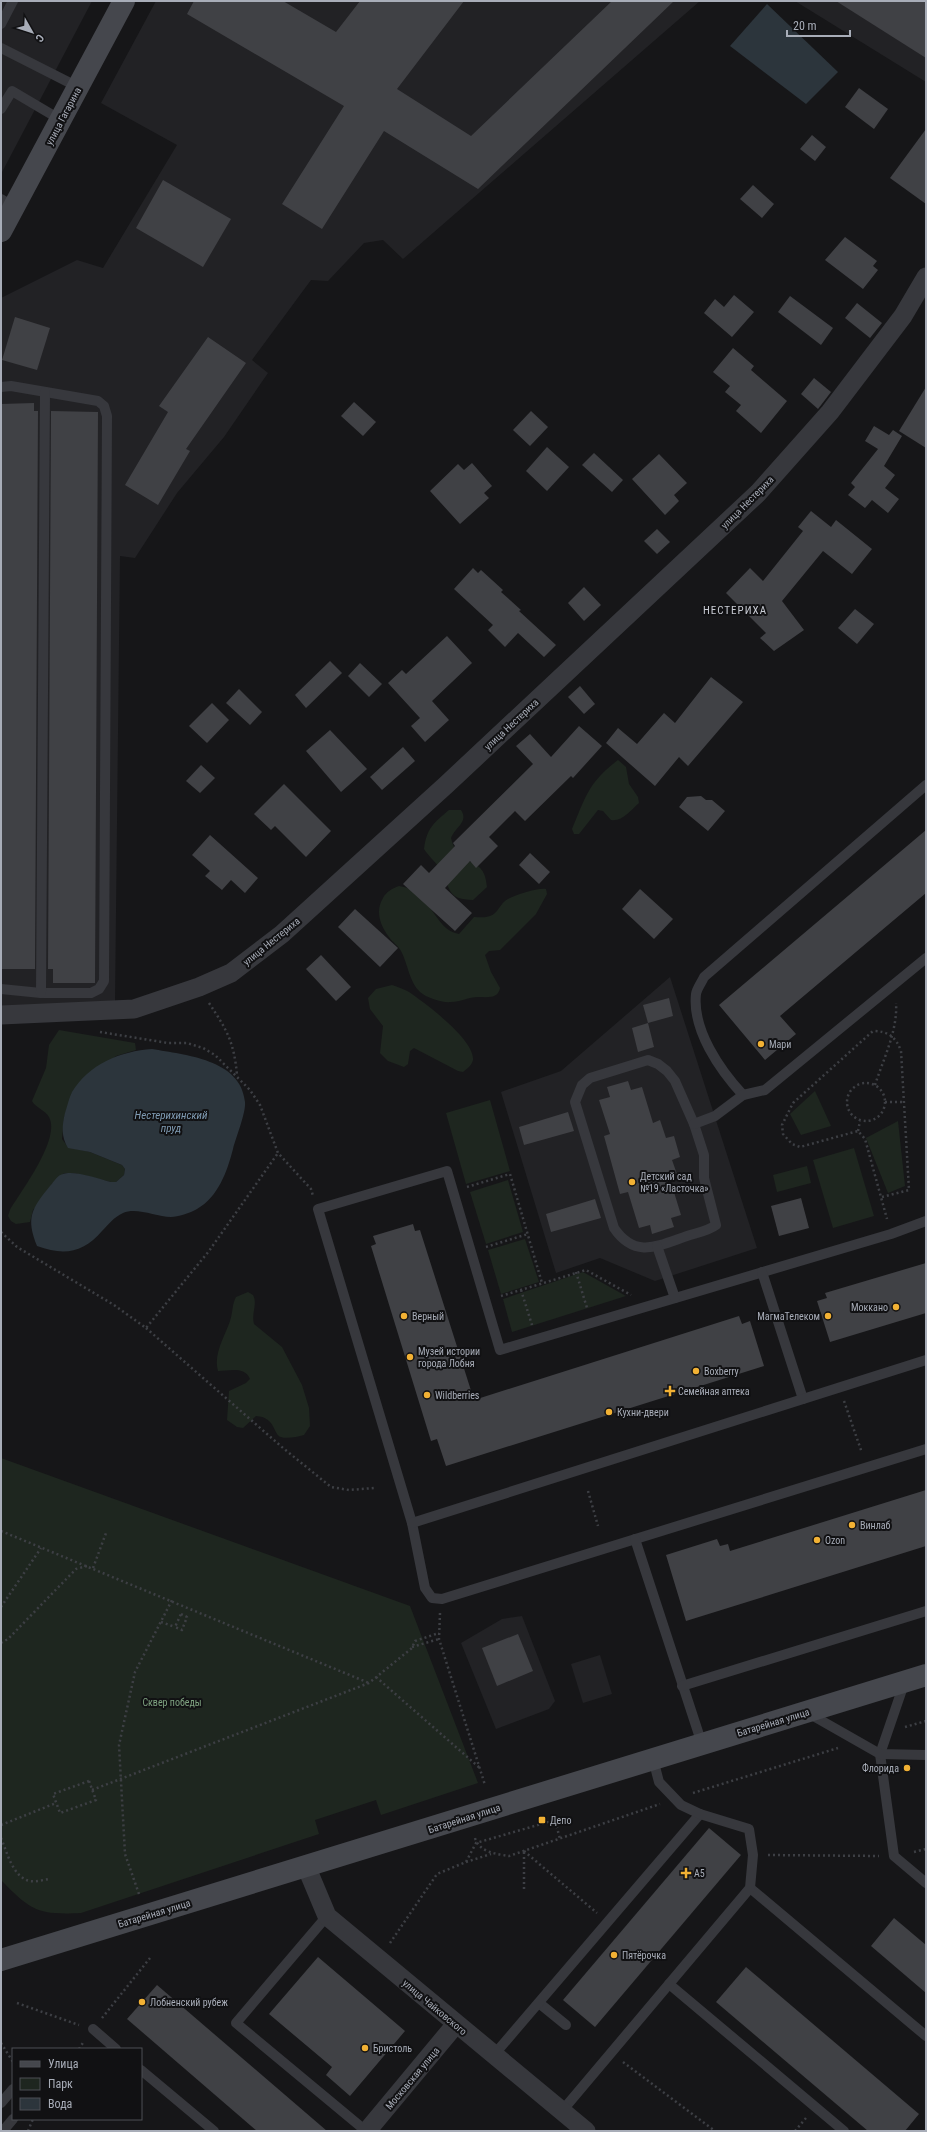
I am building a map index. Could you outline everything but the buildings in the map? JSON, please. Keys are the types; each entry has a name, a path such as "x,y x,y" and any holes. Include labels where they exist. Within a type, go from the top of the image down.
{"main road":[{"name":"улица Гагарина","path":"1,232 8,203 61,120 124,1"},
{"name":"Батарейная улица","path":"2,1957 306,1866 926,1675"}],"street":[{"name":"улица Нестериха","path":"1,1015 134,1009 199,987 231,973 282,934 440,790 758,493 830,412 903,316 926,277"},
{"name":"улица Чайковского","path":"306,1866 327,1916 586,2131"},
{"name":"Московская улица","path":"366,2131 456,2024"}],"lane":[{"path":"1,24 13,1"},
{"path":"1,48 78,87"},
{"path":"1,109 12,91 61,120"},
{"path":"1,387 11,386 98,401 104,406 107,416 104,981 99,989 91,993 41,993 1,989"},
{"path":"41,993 45,392"},
{"path":"743,1095 727,1078 712,1056 696,1011 696,992 704,977 926,785"},
{"path":"694,1124 716,1116 743,1095 765,1090 926,958"},
{"path":"648,1060 658,1064 667,1071 674,1081 694,1124 704,1155 704,1178 716,1225 657,1246 643,1248 634,1246 620,1236 614,1228 575,1102 577,1093 582,1085 590,1078 648,1060"},
{"path":"926,1221 891,1234 500,1350 447,1171 318,1209 412,1523 425,1588 432,1598 442,1599 926,1449"},
{"path":"657,1246 675,1298"},
{"path":"762,1272 803,1399"},
{"path":"412,1523 926,1360"},
{"path":"635,1538 702,1744"},
{"path":"682,1686 926,1611"},
{"path":"905,1681 880,1754 894,1856 926,1883"},
{"path":"807,1712 880,1754 926,1755"},
{"path":"562,2111 610,2052 750,1888 753,1855 749,1829 700,1814 681,1805 659,1782 653,1759"},
{"path":"494,2056 700,1814"},
{"path":"750,1888 926,2036"},
{"path":"327,1916 236,2023 366,2131"},
{"path":"669,1984 844,2131"},
{"path":"539,2003 566,2025"},
{"path":"93,2029 115,2048"},
{"path":"142,2071 214,2131"},
{"path":"1,2103 12,2090"},
{"path":"3,2131 12,2120"}],"path":[{"path":"875,1085 891,1035 896,1011 894,984"},
{"path":"199,987 227,1029 234,1050 237,1076"},
{"path":"94,1031 168,1042 187,1043 215,1054 250,1090 260,1105 278,1153 311,1189 318,1209"},
{"path":"858,1131 800,1147 787,1140 783,1134 782,1125 793,1103 873,1031 883,1031 891,1035 898,1042 900,1051 902,1102 909,1190 882,1197"},
{"path":"861,1084 875,1085 884,1096 885,1102 880,1115 874,1120 860,1121 849,1112 846,1106 847,1098 854,1087 861,1084"},
{"path":"885,1102 902,1102"},
{"path":"858,1131 860,1121"},
{"path":"858,1131 865,1139 891,1234"},
{"path":"146,1328 209,1251 278,1153"},
{"path":"453,1191 510,1174 542,1283"},
{"path":"1,1232 16,1248 114,1305 146,1328 282,1448 331,1487 348,1490 374,1488"},
{"path":"471,1252 528,1234"},
{"path":"486,1301 586,1270 651,1305"},
{"path":"576,1272 587,1308"},
{"path":"521,1290 532,1326"},
{"path":"848,1414 866,1467"},
{"path":"588,1491 598,1526"},
{"path":"1,1531 172,1600 369,1683"},
{"path":"93,1568 106,1533"},
{"path":"1,1607 41,1548"},
{"path":"1,1643 8,1639 76,1569 87,1566"},
{"path":"442,1599 439,1633 440,1639 485,1785"},
{"path":"140,1897 125,1854 119,1745 135,1672 172,1600"},
{"path":"161,1622 182,1630 187,1617 181,1614 175,1627"},
{"path":"412,1648 415,1641 439,1633"},
{"path":"92,1790 369,1683 412,1648 440,1639"},
{"path":"376,1677 481,1769"},
{"path":"888,1733 926,1721"},
{"path":"378,1959 437,1874 491,1854 508,1856 524,1851 675,1799 858,1741"},
{"path":"89,1780 92,1790 96,1800 60,1813 52,1794 89,1780"},
{"path":"1,1825 56,1803"},
{"path":"476,1843 554,1820 560,1838"},
{"path":"1,1838 14,1869 21,1878 31,1882 49,1879"},
{"path":"466,1862 476,1843 475,1838"},
{"path":"476,1843 491,1854"},
{"path":"524,1851 608,1922"},
{"path":"524,1851 524,1891"},
{"path":"753,1855 894,1856"},
{"path":"80,2048 93,2029 150,1958"},
{"path":"17,2003 93,2029"},
{"path":"1,2043 12,2060"},
{"path":"610,2052 715,2131"},
{"path":"28,2131 34,2120"}],"shaded area":[{"path":"1,1 92,1 1,174"},
{"path":"156,1 700,1 403,259 383,240 364,243 328,281 311,280 252,360 268,373 224,437 177,493 135,558 120,556 115,1002 1,1007 1,298 77,260 103,268 177,145 101,103"},
{"path":"795,1 926,1 926,82"},
{"name":"Детский сад №19 «Ласточка»","path":"670,977 757,1248 655,1281 600,1258 556,1273 501,1092 561,1071"},
{"path":"522,1616 555,1701 549,1709 496,1729 461,1643 502,1619"},
{"path":"600,1655 612,1694 583,1703 571,1664"}],"green space":[{"path":"618,760 626,767 629,784 638,797 639,803 626,815 615,820 611,820 603,811 598,810 579,834 574,834 572,829 589,791 600,776"},
{"path":"449,810 461,810 463,814 462,821 451,838 455,848 465,859 477,865 485,876 487,887 473,900 459,898 452,893 442,872 424,849 429,830 439,818"},
{"path":"399,886 410,889 419,895 426,902 443,926 450,931 459,934 474,917 486,917 492,915 505,901 513,897 525,892 542,889 546,889 547,894 536,914 500,950 489,951 485,955 491,972 500,988 499,992 492,997 475,997 447,1002 431,998 416,988 401,951 390,939 381,923 379,908 384,896 392,889"},
{"path":"392,985 407,991 416,997 437,1013 458,1033 466,1042 471,1052 473,1060 472,1064 468,1068 463,1072 458,1071 414,1048 410,1051 408,1064 404,1067 388,1061 380,1053 383,1026 370,1009 368,998 376,989"},
{"path":"59,1030 135,1043 136,1050 116,1056 72,1093 64,1118 62,1139 68,1147 90,1152 122,1165 125,1169 124,1175 116,1182 111,1182 74,1173 64,1173 33,1210 30,1222 16,1224 11,1221 8,1216 10,1210 38,1165 50,1138 51,1127 49,1117 32,1101 46,1068 49,1045"},
{"path":"815,1091 831,1126 801,1135 790,1114"},
{"path":"490,1100 510,1171 466,1184 446,1113"},
{"path":"898,1121 905,1186 888,1193 866,1138"},
{"path":"854,1148 874,1216 833,1228 813,1160"},
{"path":"807,1166 811,1183 777,1192 773,1175"},
{"path":"508,1180 523,1232 486,1244 470,1192"},
{"path":"525,1239 539,1282 501,1294 488,1250"},
{"path":"583,1272 626,1296 512,1332 503,1299"},
{"path":"248,1292 253,1295 255,1302 253,1316 254,1324 282,1347 302,1385 309,1408 310,1426 304,1435 289,1438 278,1436 271,1423 262,1417 256,1416 243,1428 237,1427 227,1420 229,1391 246,1383 250,1379 248,1375 241,1371 218,1371 217,1358 220,1345 230,1321 236,1297"},
{"name":"Сквер победы","path":"1,1458 410,1606 478,1783 381,1815 376,1800 315,1820 319,1834 81,1913 45,1912 28,1905 1,1880"}],"water":[{"path":"767,4 838,72 806,104 730,46"},
{"name":"Нестерихинский пруд","path":"152,1049 195,1057 223,1068 233,1076 241,1088 245,1102 244,1112 228,1166 221,1183 211,1198 197,1209 188,1213 171,1217 128,1211 111,1221 95,1238 80,1248 56,1251 37,1246 32,1228 32,1214 38,1201 59,1176 73,1173 116,1182 124,1175 125,1169 122,1165 90,1152 68,1148 64,1140 63,1126 65,1113 72,1092 87,1074 107,1061 118,1056 140,1050"}],"place":[{"name":"Мари","path":"761,1044"},
{"name":"Детский сад №19 «Ласточка»","path":"632,1182"},
{"name":"Моккано","path":"896,1307"},
{"name":"Верный","path":"404,1316"},
{"name":"МагмаТелеком","path":"828,1316"},
{"name":"Музей истории города Лобня","path":"410,1357"},
{"name":"Boxberry","path":"696,1371"},
{"name":"Семейная аптека","path":"670,1391"},
{"name":"Wildberries","path":"427,1395"},
{"name":"Кухни-двери","path":"609,1412"},
{"name":"Винлаб","path":"852,1525"},
{"name":"Ozon","path":"817,1540"},
{"name":"Флорида","path":"907,1768"},
{"name":"Депо","path":"542,1820"},
{"name":"А5","path":"686,1873"},
{"name":"Пятёрочка","path":"614,1955"},
{"name":"Лобненский рубеж","path":"142,2002"},
{"name":"Бристоль","path":"365,2048"}],"district":[{"name":"НЕСТЕРИХА","path":"735,610"}]}
